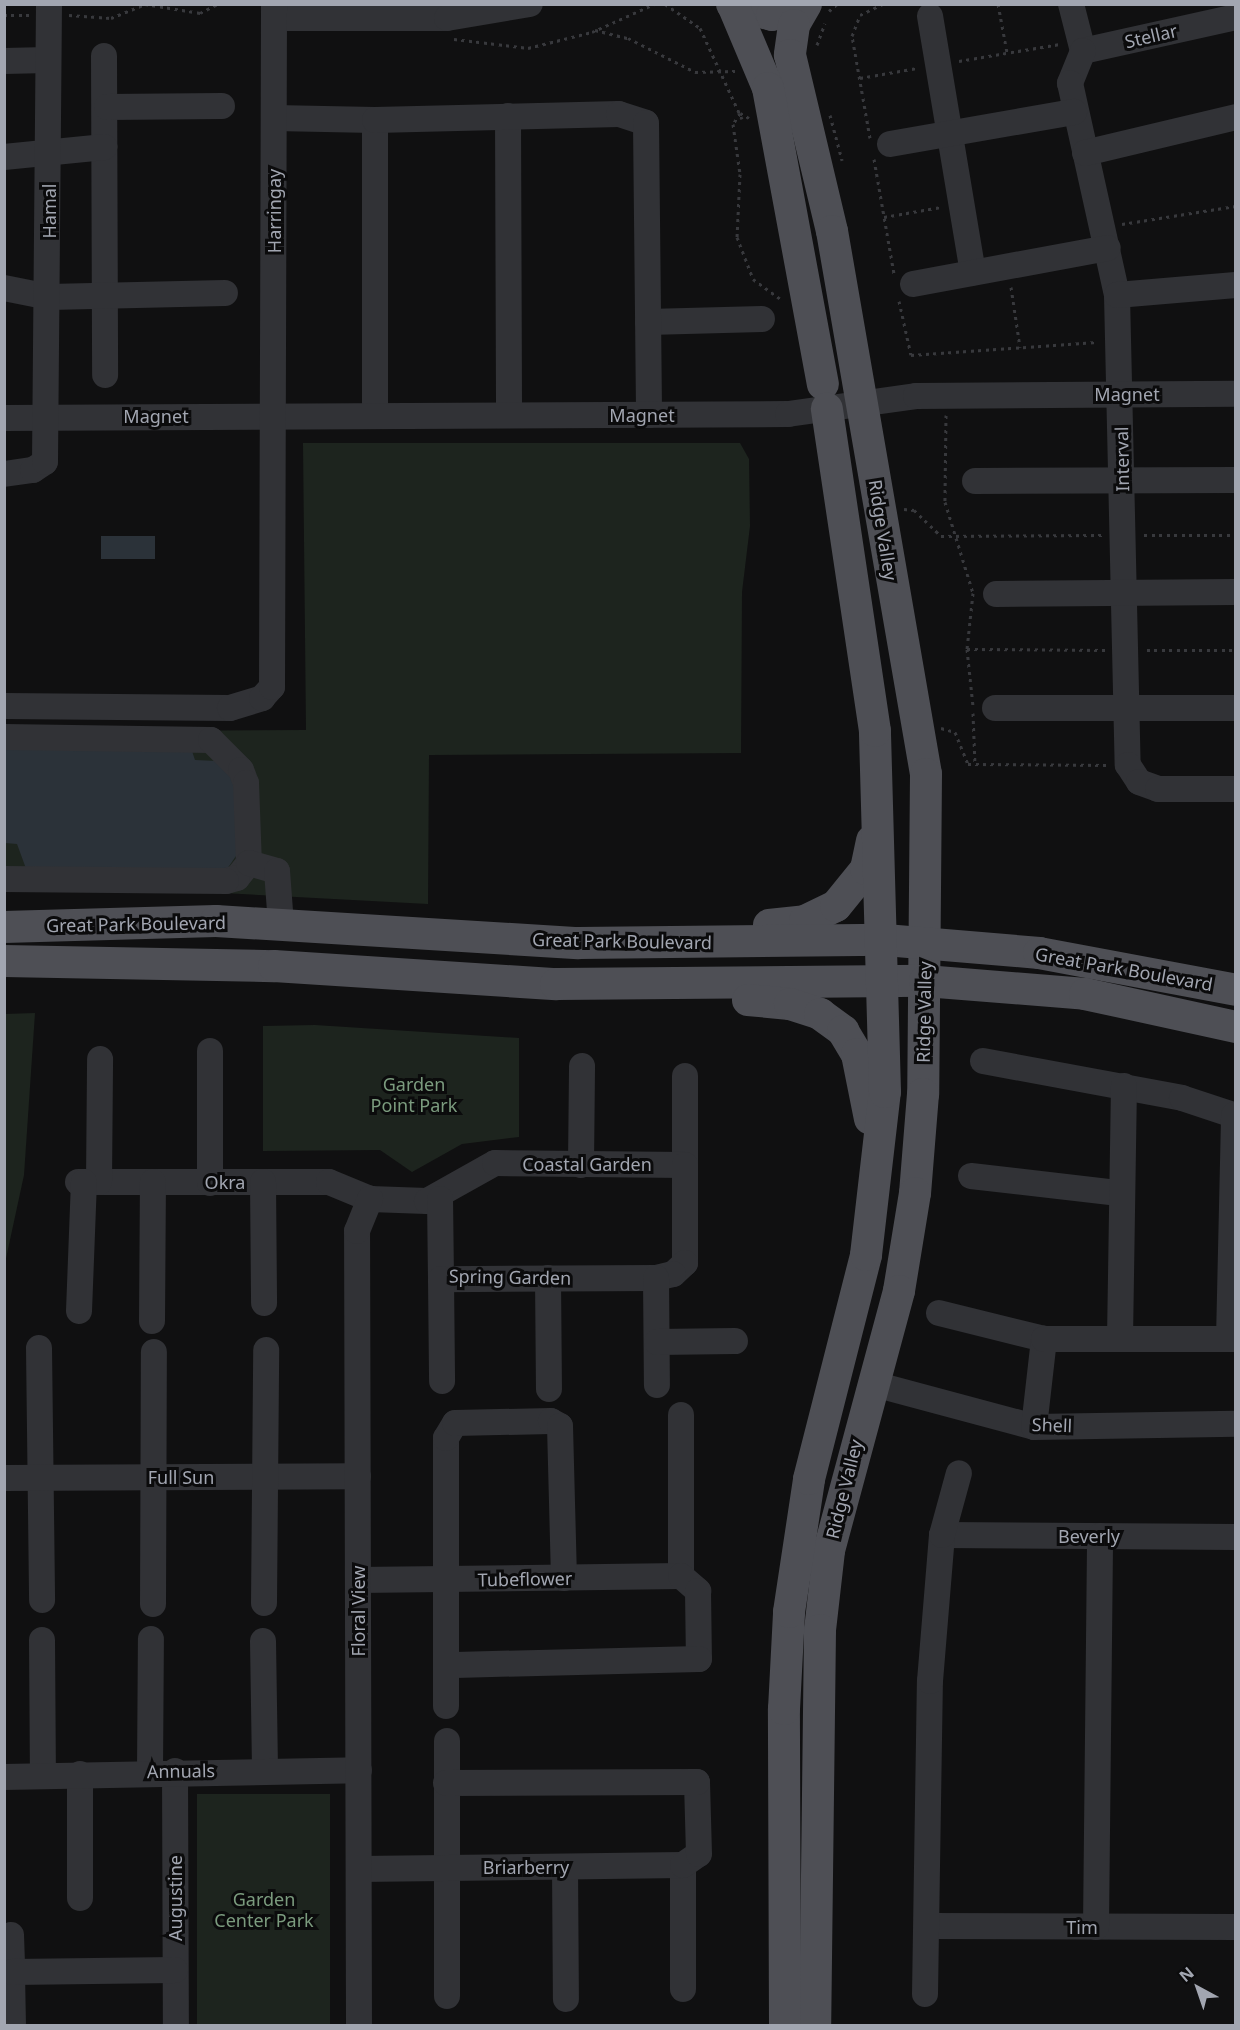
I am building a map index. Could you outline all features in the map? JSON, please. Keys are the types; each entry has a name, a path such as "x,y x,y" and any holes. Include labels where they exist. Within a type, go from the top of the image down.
{"main road":[{"path":"732,5 772,15 800,4"},
{"name":"Ridge Valley","path":"806,4 794,25 790,56 796,92 813,134 863,404 926,774 925,981 915,1193 899,1291 829,1551 817,1708 815,2025"},
{"name":"Ridge Valley","path":"732,5 771,98 854,569 878,777 885,940 885,1092 866,1255 809,1479 789,1612 784,1709 785,2025"},
{"path":"501,938 784,924 816,918 845,898 867,869 878,777"},
{"name":"Great Park Boulevard","path":"4,927 163,920 280,924 501,938 885,940 1094,960 1236,990"},
{"name":"Great Park Boulevard","path":"4,961 274,966 556,984 925,981 1084,994 1236,1027"},
{"path":"556,984 675,998 790,1004 832,1021 854,1048 865,1084 876,1184"}],"street":[{"path":"274,11 447,18 530,4"},
{"name":"Interval","path":"1071,4 1078,58 1074,112 1106,238 1117,295 1121,340 1125,708 1134,773"},
{"name":"Hamal","path":"4,474 33,470 45,462 49,297 48,60 50,11"},
{"name":"Harringay","path":"4,706 230,708 262,698 272,687 274,11"},
{"name":"Stellar","path":"1078,58 1223,14"},
{"path":"930,16 973,272"},
{"path":"104,57 107,107 105,375"},
{"path":"4,61 48,60"},
{"path":"107,107 222,106"},
{"path":"890,144 950,136 1074,112"},
{"path":"274,118 375,120 619,114 646,123 649,415"},
{"path":"508,116 509,415"},
{"path":"1085,153 1236,117"},
{"path":"375,120 375,416"},
{"path":"4,157 49,150 105,147"},
{"path":"902,288 1008,266 1106,238"},
{"path":"1117,295 1236,285"},
{"path":"4,288 49,297 225,293"},
{"path":"648,322 762,319"},
{"name":"Magnet","path":"4,418 788,414 825,396 863,404 946,396 1236,394"},
{"path":"975,481 1235,480"},
{"path":"996,594 1235,592"},
{"path":"995,708 1236,708"},
{"path":"4,737 211,740 241,770 246,783 249,863 237,878 226,881 4,879"},
{"path":"1134,773 1158,789 1236,789"},
{"path":"249,863 277,871 280,924"},
{"path":"210,1051 210,1183"},
{"path":"80,1311 87,1182 100,1059"},
{"path":"939,1313 1044,1339 1232,1339 1235,1116 1124,1086 983,1061"},
{"path":"581,1165 582,1066"},
{"path":"657,1385 656,1278 673,1274 685,1263 685,1076"},
{"path":"1120,1339 1119,1193 1124,1086"},
{"name":"Coastal Garden","path":"440,1198 495,1164 685,1165"},
{"path":"971,1176 1119,1193"},
{"name":"Okra","path":"87,1182 329,1182 370,1198"},
{"path":"152,1321 153,1182"},
{"path":"263,1182 264,1304"},
{"path":"370,1198 440,1198"},
{"name":"Floral View","path":"359,2025 357,1231 370,1198"},
{"name":"Spring Garden","path":"440,1198 441,1279 656,1278"},
{"path":"548,1278 549,1389"},
{"path":"441,1279 442,1381"},
{"path":"1034,1427 1044,1339"},
{"path":"657,1341 735,1341"},
{"path":"39,1348 42,1600"},
{"path":"264,1603 266,1350"},
{"path":"153,1604 154,1352"},
{"name":"Shell","path":"874,1384 1034,1427 1236,1424"},
{"path":"446,1665 699,1659 698,1591 686,1579 681,1415"},
{"path":"446,1706 448,1430 455,1422 551,1420 564,1435 564,1578"},
{"path":"925,1994 929,1926 930,1681 942,1535 959,1473"},
{"name":"Full Sun","path":"4,1478 358,1476"},
{"name":"Beverly","path":"942,1535 1236,1537"},
{"path":"1096,1928 1100,1536"},
{"name":"Tubeflower","path":"358,1580 686,1579"},
{"path":"150,1771 151,1639"},
{"path":"42,1640 43,1775"},
{"path":"262,1641 265,1770"},
{"path":"784,1709 817,1708"},
{"path":"447,1741 447,1996"},
{"name":"Annuals","path":"4,1777 150,1771 358,1770"},
{"name":"Augustine","path":"175,1771 176,2025"},
{"path":"80,1774 80,1898"},
{"path":"446,1783 698,1782 699,1854 688,1864 683,1989"},
{"name":"Briarberry","path":"359,1869 688,1864"},
{"path":"565,1866 566,1999"},
{"name":"Tim","path":"929,1926 1236,1927"},
{"path":"11,1935 13,2025"},
{"path":"12,1972 176,1970"}],"path":[{"path":"4,15 50,11 111,18 145,4 200,13 218,4"},
{"path":"453,39 528,48 595,30 654,4"},
{"path":"665,4 700,28 724,74 742,119"},
{"path":"883,4 860,15 854,26 860,78 884,217 902,288 911,355 1121,340"},
{"path":"998,4 1007,52"},
{"path":"595,30 628,38 679,67 724,74"},
{"path":"860,78 1061,43 1078,58"},
{"path":"740,113 733,124 740,174 737,237 753,279 782,300"},
{"path":"884,217 961,204"},
{"path":"1106,238 1236,206"},
{"path":"1008,266 1020,347"},
{"path":"946,396 944,485 956,536 974,593 967,649 975,765"},
{"path":"903,509 914,510 934,534 956,536 1236,536"},
{"path":"967,649 1236,650"},
{"path":"940,728 955,732 963,760 975,765 1134,773"}],"green space":[{"path":"303,443 740,443 749,459 750,526 742,592 741,753 429,755 428,904 185,891 5,891 4,732 306,730"},
{"path":"35,1013 24,1175 5,1263 5,1014"},
{"name":"Garden Point Park","path":"315,1025 519,1038 519,1137 462,1144 412,1172 380,1150 263,1151 263,1026"},
{"name":"Garden Center Park","path":"197,1794 330,1794 330,2025 197,2025"}],"shaded area":[{"path":"101,536 155,536 155,559 101,559"},
{"path":"190,745 195,760 217,761 236,778 238,853 225,872 28,874 17,844 5,843 5,746"}]}
